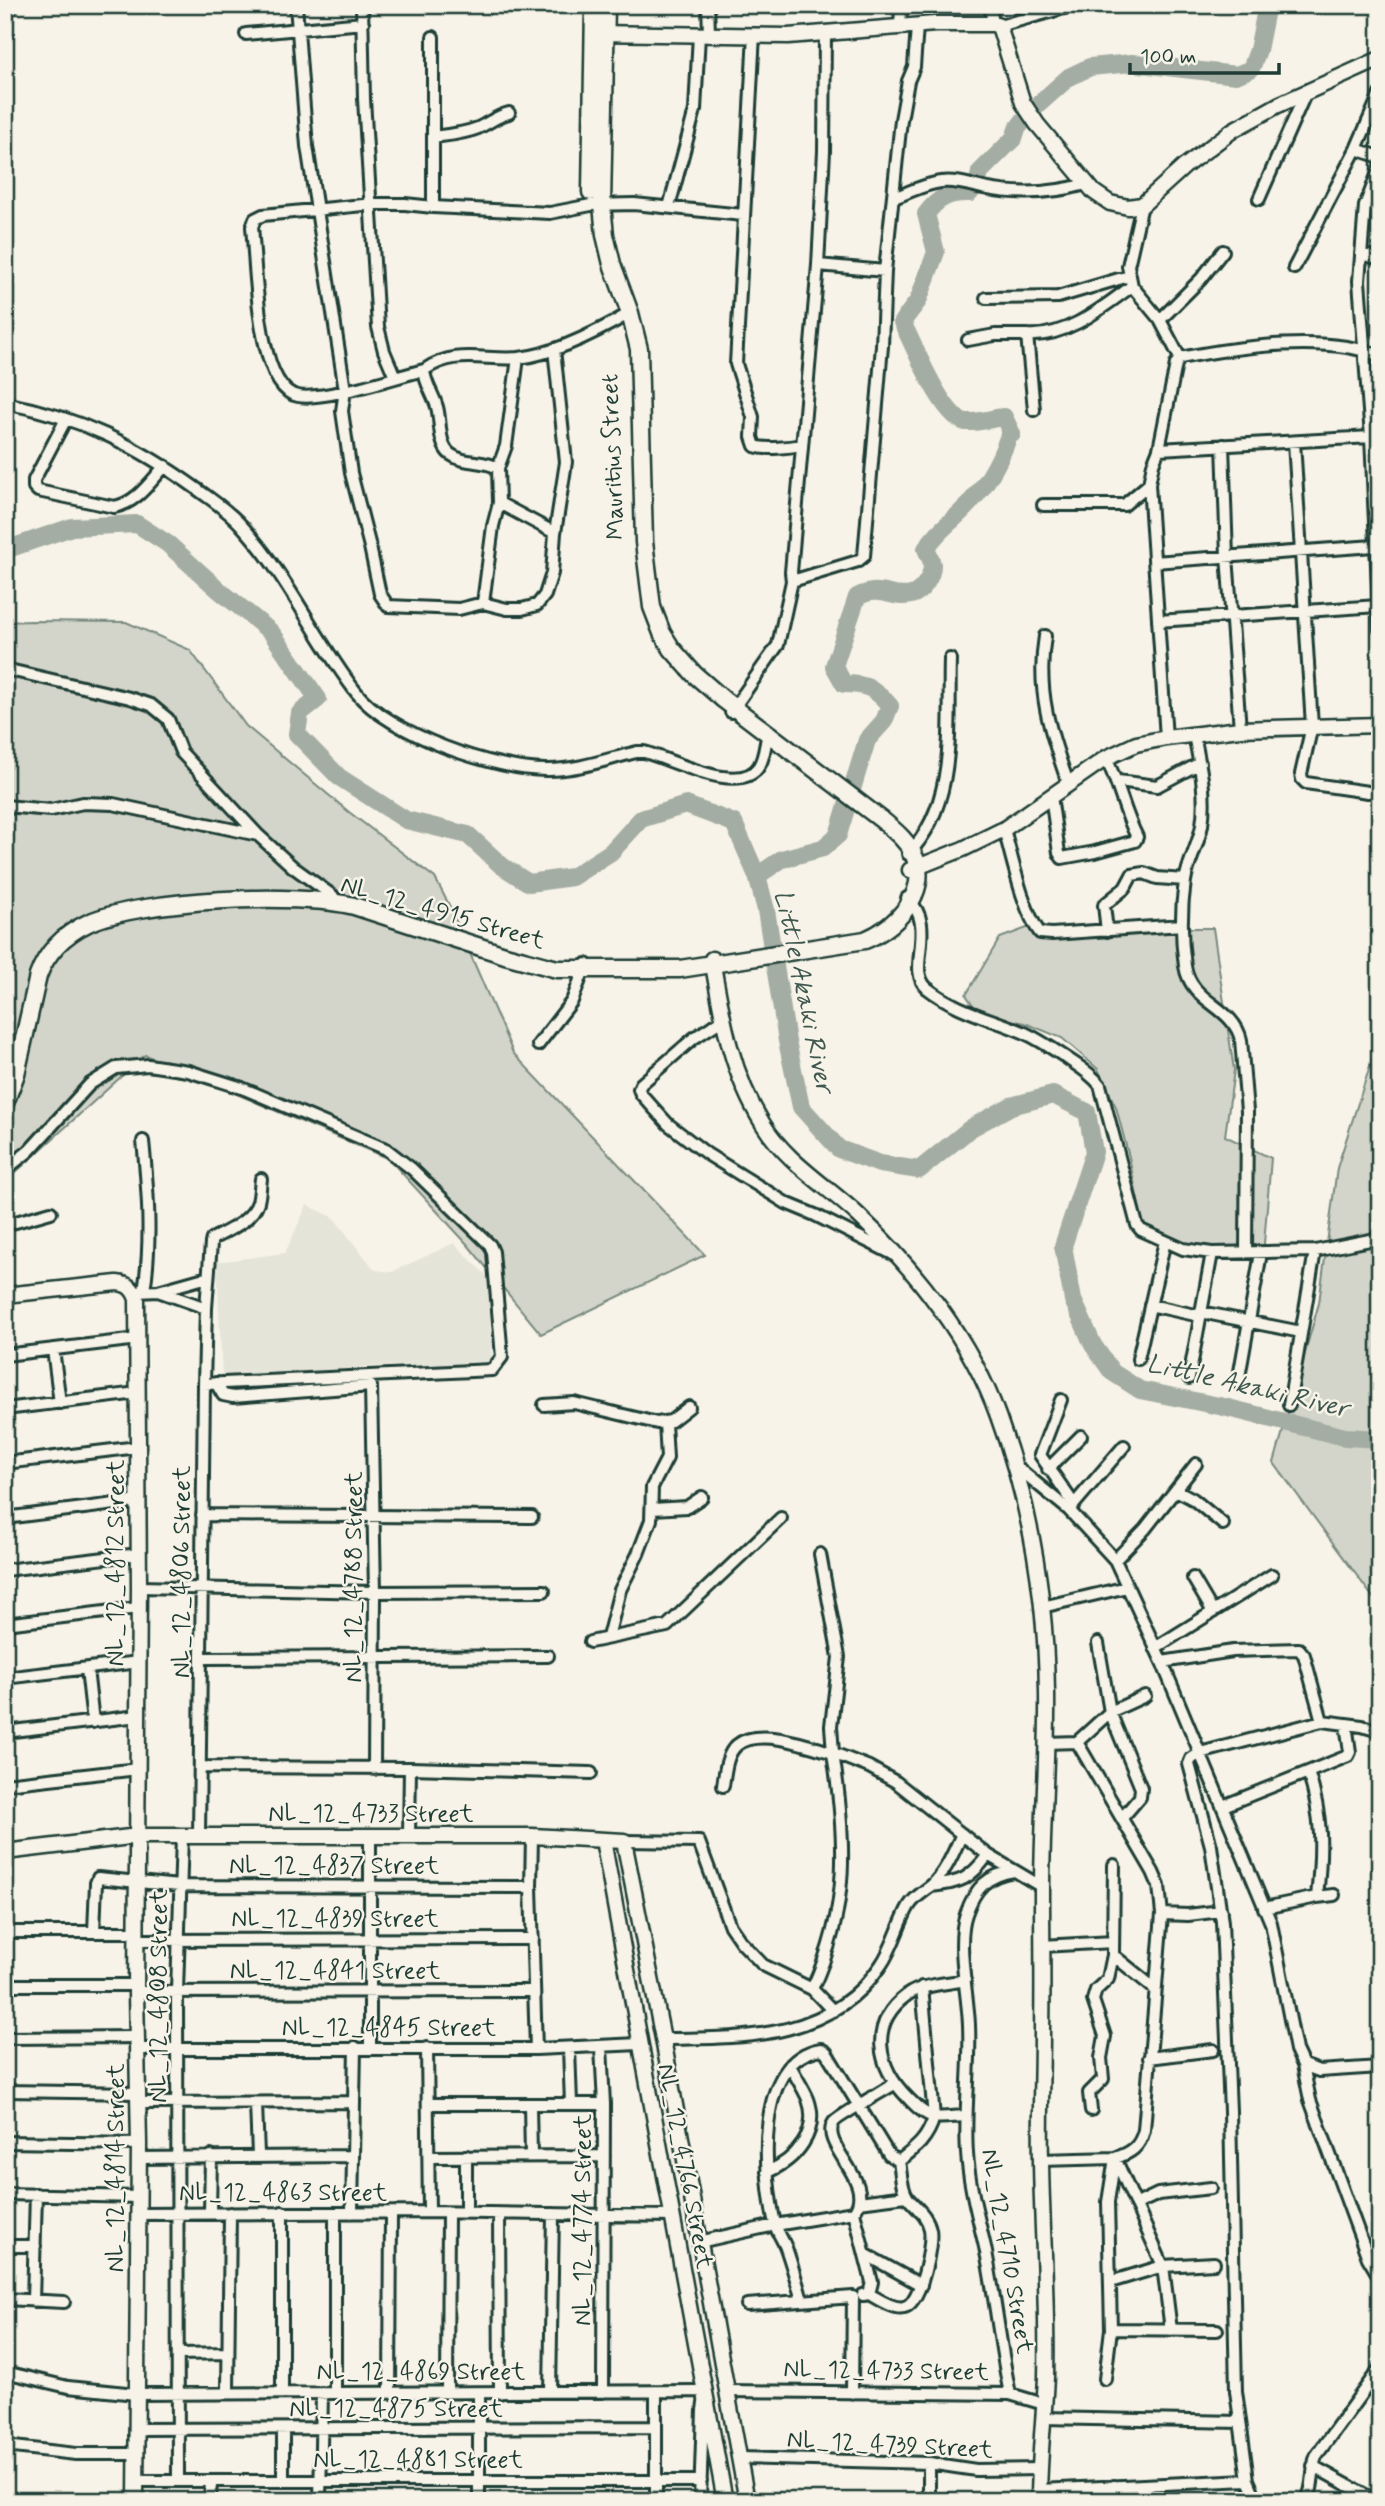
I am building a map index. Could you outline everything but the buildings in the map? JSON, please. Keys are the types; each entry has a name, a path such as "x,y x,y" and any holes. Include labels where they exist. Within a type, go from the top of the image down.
{"main road":[{"name":"Mauritius Street","path":"594,5 600,33"},
{"name":"Mauritius Street","path":"606,5 600,33 597,205 625,315 640,360 644,542 652,607 666,641 694,674 733,710 866,812 892,837 911,861"},
{"path":"908,898 911,861"},
{"name":"NL_12_4915 Street","path":"5,1090 16,1055 35,965 47,947 68,928 103,912 145,903 245,894 333,896 356,900 547,961 585,968"},
{"name":"NL_12_4915 Street","path":"5,1103 16,1074 38,975 44,961 60,940 74,931 89,923 125,912 237,901 333,902 354,906 546,967 585,968 713,962 798,949 876,928 908,898"}],"street":[{"path":"5,10 14,5"},
{"path":"296,5 307,146 319,209 345,390 342,411 351,473 383,601 388,606 458,609 483,603 506,610 537,605 545,595 552,573 566,461 554,349"},
{"path":"362,5 364,100 373,204 378,327 395,377"},
{"path":"669,207 695,110 708,5"},
{"path":"900,28 901,5"},
{"path":"990,5 1023,103 1037,124 1094,192 1110,203 1128,207 1142,205 1185,166 1233,130 1278,105 1380,59"},
{"path":"600,33 788,36 917,26 996,25 1076,5"},
{"path":"246,34 363,23"},
{"path":"792,581 858,561 864,556 882,346 885,271 901,120 908,80 914,67 917,26"},
{"path":"733,710 778,645 792,581 790,577 818,265 824,150 825,33"},
{"path":"754,34 736,364 753,417 752,437 755,446 788,448 802,445"},
{"path":"433,37 433,207"},
{"path":"1259,199 1306,92"},
{"path":"1294,268 1356,149 1380,94"},
{"path":"433,137 457,135 509,113"},
{"path":"1356,149 1380,157"},
{"path":"1380,167 1365,206 1359,281 1371,437 1376,452 1374,546 1378,567 1380,630"},
{"path":"894,198 938,182 968,183 982,188 1023,192 1057,190 1086,184"},
{"path":"625,315 554,349 519,358 453,356 434,363 425,370 317,396 298,396 285,391 274,373 263,335 252,227 255,219 262,215 373,204 550,213 597,205 634,204 743,215"},
{"path":"1142,205 1128,266 1131,281 1160,320 1180,358"},
{"path":"1160,320 1201,279 1223,251"},
{"path":"1361,254 1380,259"},
{"path":"818,265 885,271"},
{"path":"986,298 1058,297 1131,281"},
{"path":"968,340 995,335 1052,333 1096,313 1131,281"},
{"path":"1027,335 1034,410"},
{"path":"1166,738 1149,484 1176,364 1180,358 1247,348 1299,344 1364,350 1380,356"},
{"path":"483,603 493,526 499,503 498,468 506,446 519,358"},
{"path":"425,370 425,382 436,405 443,444 449,454 464,460 488,462 498,468"},
{"path":"5,403 40,410 107,434 143,452 226,510 268,557 355,691 374,711 402,728 471,755 532,770 567,769 644,752 706,774 726,778 756,770 767,737"},
{"path":"66,419 34,481 37,491 114,507 134,500 165,467"},
{"path":"1159,449 1371,437"},
{"path":"1294,442 1312,726 1302,779 1306,783 1368,792"},
{"path":"1223,445 1227,555 1240,729"},
{"path":"1043,505 1124,505 1149,484"},
{"path":"499,503 555,533"},
{"path":"1154,562 1374,546"},
{"path":"1158,621 1378,606"},
{"path":"1045,636 1040,662 1044,708 1068,783"},
{"path":"911,861 944,787 950,659"},
{"path":"5,669 151,705 168,719 181,752 258,835 293,867 333,896"},
{"path":"911,861 1004,829 1068,783 1107,758 1136,744 1240,729 1380,725"},
{"path":"1194,735 1204,806 1202,827 1185,880 1182,925 1185,966 1195,990 1231,1018 1239,1030 1247,1111 1246,1252"},
{"path":"1051,796 1060,856 1064,858 1096,852 1136,839 1118,782 1107,758"},
{"path":"1118,782 1157,786 1199,763"},
{"path":"5,806 51,810 83,803 113,804 258,835"},
{"path":"1004,829 1021,886 1040,933 1182,925"},
{"path":"1107,930 1104,905 1125,888 1132,875 1144,873 1157,878 1185,880"},
{"path":"908,898 922,920 919,969 926,987 949,1002 1047,1045 1096,1079 1113,1126 1141,1230 1188,1251 1212,1253 1315,1251 1380,1238"},
{"path":"713,962 730,1053 764,1126 792,1160 856,1213 899,1257 966,1345 983,1377 1013,1464 1029,1527 1042,1607 1047,1695 1042,1887 1041,2160 1045,2277 1039,2495 1114,2486 1248,2480"},
{"path":"538,1045 572,1002 585,968"},
{"path":"722,1020 694,1038 642,1084 639,1089 642,1094 668,1124 707,1154 786,1203 815,1214 899,1257"},
{"path":"5,1170 29,1151 101,1075 124,1066 159,1066 188,1071 242,1087 386,1149 412,1169 490,1245 493,1252 502,1353 501,1361 492,1370 204,1384"},
{"path":"139,1292 147,1271 148,1196 143,1141"},
{"name":"NL_12_4806 Street","path":"199,1836 204,1384 208,1277 212,1239 230,1230 254,1210 258,1204 261,1179"},
{"path":"5,1224 51,1212"},
{"path":"1138,1359 1165,1241"},
{"path":"1289,1405 1315,1251"},
{"path":"1238,1383 1261,1252"},
{"path":"1189,1378 1212,1253"},
{"path":"5,1295 117,1283 127,1284 139,1292 158,1291 208,1277"},
{"path":"158,1291 206,1308"},
{"name":"NL_12_4812 Street","path":"138,1836 139,1292"},
{"path":"1150,1305 1301,1332"},
{"path":"5,1355 138,1339"},
{"path":"53,1349 60,1403"},
{"name":"NL_12_4788 Street","path":"216,1383 223,1395 233,1397 371,1386 374,1769"},
{"path":"5,1409 138,1393"},
{"path":"1061,1400 1041,1449 1042,1461 1072,1507 1115,1560 1223,1806 1273,1929 1296,2050 1303,2065 1310,2100 1368,2258 1380,2278"},
{"path":"544,1405 574,1403 665,1423 689,1408"},
{"path":"608,1637 620,1590 646,1535 653,1509 652,1487 667,1458 665,1423"},
{"path":"1048,1469 1082,1436"},
{"path":"1072,1507 1124,1446"},
{"path":"5,1463 138,1447"},
{"path":"1013,1464 1072,1507"},
{"path":"1115,1560 1145,1529 1196,1464"},
{"path":"1176,1490 1193,1499 1223,1524"},
{"path":"653,1509 687,1507 702,1497"},
{"path":"5,1518 139,1502"},
{"path":"202,1515 532,1517"},
{"path":"590,1642 667,1626 781,1518"},
{"path":"5,1570 139,1554"},
{"path":"812,1989 824,1964 832,1935 844,1866 831,1726 839,1657 820,1554"},
{"path":"1155,1648 1272,1576"},
{"path":"1192,1578 1213,1612"},
{"path":"139,1587 201,1586 374,1592 544,1591"},
{"path":"1042,1607 1128,1587"},
{"path":"5,1624 138,1608"},
{"path":"1098,1643 1110,1712 1141,1788 1140,1797 1122,1818"},
{"path":"1162,1662 1233,1651 1291,1647 1299,1649 1304,1655 1322,1721"},
{"path":"202,1658 548,1656"},
{"path":"5,1678 139,1662"},
{"path":"87,1669 93,1721"},
{"path":"1045,1743 1077,1742 1110,1712 1145,1696"},
{"path":"5,1732 138,1716"},
{"path":"1257,2501 1248,2480 1236,2391 1230,2111 1220,1911 1211,1846 1189,1770 1191,1759 1200,1753 1322,1721 1379,1731"},
{"path":"1223,1806 1349,1755 1346,1724"},
{"path":"723,1786 730,1755 735,1746 756,1738 796,1741 869,1767 896,1782 988,1855 1042,1887"},
{"path":"1041,2160 1115,2158 1135,2149 1143,2137 1162,1914 1159,1886 1077,1742"},
{"path":"201,1767 410,1768 591,1773"},
{"path":"409,1836 410,1768"},
{"path":"5,1784 138,1769"},
{"path":"1308,1772 1318,1804 1322,1858 1317,1897"},
{"path":"931,1886 953,1855 962,1834"},
{"name":"NL_12_4733 Street","path":"5,1852 138,1836 532,1836 624,1842"},
{"name":"NL_12_4814 Street","path":"136,2501 138,1836"},
{"name":"NL_12_4808 Street","path":"177,2214 177,1991 182,1836"},
{"path":"532,1836 536,2049"},
{"path":"370,1837 370,2048"},
{"name":"NL_12_4766 Street","path":"603,1840 725,2501"},
{"path":"624,1842 699,1842 730,1926 741,1942 763,1965 812,1989 833,2011"},
{"name":"NL_12_4766 Street","path":"624,1842 663,2039 747,2501"},
{"path":"663,2039 761,2036 833,2011 850,1999 880,1966 893,1946 909,1905 920,1892 931,1886 972,1876 988,1855"},
{"path":"1091,2109 1089,2093 1103,2079 1101,2058 1106,2041 1093,2000 1096,1990 1108,1979 1113,1955 1114,1865"},
{"name":"NL_12_4710 Street","path":"1010,2394 984,2246 973,2203 967,2156 970,2034 964,1980 965,1916 976,1894 987,1881 996,1874 1014,1871"},
{"name":"NL_12_4837 Street","path":"94,1932 98,1878 179,1886 531,1887"},
{"path":"1264,1908 1335,1895"},
{"path":"1162,1914 1188,1915 1220,1911"},
{"name":"NL_12_4839 Street","path":"5,1931 94,1932 179,1938 533,1939"},
{"path":"1042,1946 1113,1942"},
{"path":"1113,1955 1155,1989"},
{"path":"964,1980 922,1987 898,2004 882,2031 881,2056 894,2084 920,2110 934,2117 966,2116"},
{"name":"NL_12_4841 Street","path":"5,1985 177,1991 533,1991"},
{"path":"899,2161 923,2142 930,2132 934,2117 922,1987"},
{"name":"NL_12_4845 Street","path":"5,2038 138,2043 177,2048 536,2049 639,2044"},
{"path":"352,2213 355,2047"},
{"name":"NL_12_4774 Street","path":"601,2047 604,2104 603,2392"},
{"path":"427,2048 429,2212"},
{"path":"569,2048 571,2104"},
{"path":"747,2305 869,2294 892,2305 906,2307 918,2294 921,2285 931,2231 921,2211 906,2196 899,2161 890,2154 826,2052 817,2050 790,2065 776,2088 766,2154 775,2225 786,2248 802,2300"},
{"path":"1149,2058 1213,2050"},
{"path":"767,2172 793,2158 809,2132 810,2108 790,2065"},
{"path":"1303,2065 1319,2071 1380,2067"},
{"path":"869,2294 872,2282 857,2207 857,2184 832,2137 831,2130 836,2118 859,2107 894,2084"},
{"path":"5,2091 138,2098 178,2103 354,2102"},
{"path":"256,2104 258,2155"},
{"path":"428,2104 604,2104"},
{"path":"530,2104 531,2156"},
{"path":"5,2142 178,2156 353,2156"},
{"path":"211,2156 211,2213"},
{"path":"466,2156 466,2213"},
{"path":"429,2157 604,2156"},
{"path":"1115,2158 1163,2266 1171,2330"},
{"path":"1105,2379 1111,2329 1108,2202 1115,2158"},
{"path":"1137,2204 1158,2194 1211,2188"},
{"path":"5,2194 139,2197"},
{"path":"33,2301 36,2194"},
{"path":"699,2242 906,2196"},
{"path":"282,2212 282,2391"},
{"path":"228,2391 230,2213"},
{"path":"335,2213 335,2393"},
{"path":"390,2393 391,2213"},
{"path":"447,2393 448,2213 671,2216"},
{"name":"NL_12_4863 Street","path":"138,2214 448,2213"},
{"path":"177,2214 178,2481"},
{"path":"499,2214 500,2392"},
{"path":"550,2392 553,2214"},
{"path":"5,2246 35,2246"},
{"path":"865,2254 921,2285"},
{"path":"1110,2282 1163,2266 1214,2263"},
{"path":"872,2282 888,2269"},
{"path":"852,2393 853,2297"},
{"path":"5,2299 64,2302"},
{"path":"1111,2329 1217,2330"},
{"path":"179,2354 228,2353"},
{"path":"1306,2501 1312,2488 1313,2466 1322,2446 1380,2368"},
{"name":"NL_12_4869 Street","path":"5,2372 68,2387 136,2394 228,2391 706,2391"},
{"path":"700,2501 702,2423 706,2391"},
{"name":"NL_12_4733 Street","path":"726,2391 1010,2394 1043,2411 1240,2422"},
{"path":"656,2392 656,2501"},
{"path":"320,2501 322,2393"},
{"path":"479,2393 480,2501"},
{"name":"NL_12_4875 Street","path":"136,2429 656,2427"},
{"path":"283,2429 283,2480"},
{"path":"5,2446 76,2454 136,2454"},
{"name":"NL_12_4739 Street","path":"739,2458 929,2463 976,2470 1040,2469"},
{"path":"929,2463 929,2501"},
{"path":"1313,2466 1378,2500"},
{"name":"NL_12_4881 Street","path":"136,2481 701,2482"},
{"path":"210,2501 211,2482"},
{"path":"1114,2486 1116,2501"}],"shaded area":[{"path":"5,622 126,622 190,650 246,726 349,812 435,878 513,1053 705,1255 541,1334 468,1245 389,1159 145,1055 5,1182"},
{"path":"1027,928 1213,928 1234,1070 1225,1136 1271,1158 1263,1256 1197,1257 1145,1235 1116,1107 1098,1069 1062,1038 1025,1023 976,1009 966,995 1000,938"},
{"path":"1380,1035 1380,1607 1274,1463 1319,1303 1337,1168"},
{"path":"307,1205 333,1217 375,1270 392,1272 454,1243 488,1277 492,1365 375,1366 222,1379 217,1262 285,1253"}],"waterway":[{"path":"757,876 782,859 823,848 838,835 867,740 884,721 890,706 870,688 844,684 834,666 857,597 873,592 911,595 923,587 932,569 926,549 983,487 1009,435 1012,434 1004,417 966,422 947,408 902,322 918,301 936,252 926,214 945,197 970,193 978,182 980,172 1014,138 1017,129 1031,111 1069,77 1090,67 1132,63 1236,75 1251,69 1258,50 1267,5"},
{"name":"Little Akaki River","path":"5,550 72,527 137,524 168,544 271,632 318,699 300,713 297,734 339,777 406,820 468,835 502,866 529,883 572,877 611,852 641,819 686,805 734,823 757,876 766,910 787,1041 801,1107 839,1149 880,1164 919,1170 971,1128 1011,1106 1053,1095 1087,1112 1094,1152 1063,1246 1073,1300 1093,1345 1112,1372 1140,1390 1224,1407 1345,1437 1380,1439"}]}
